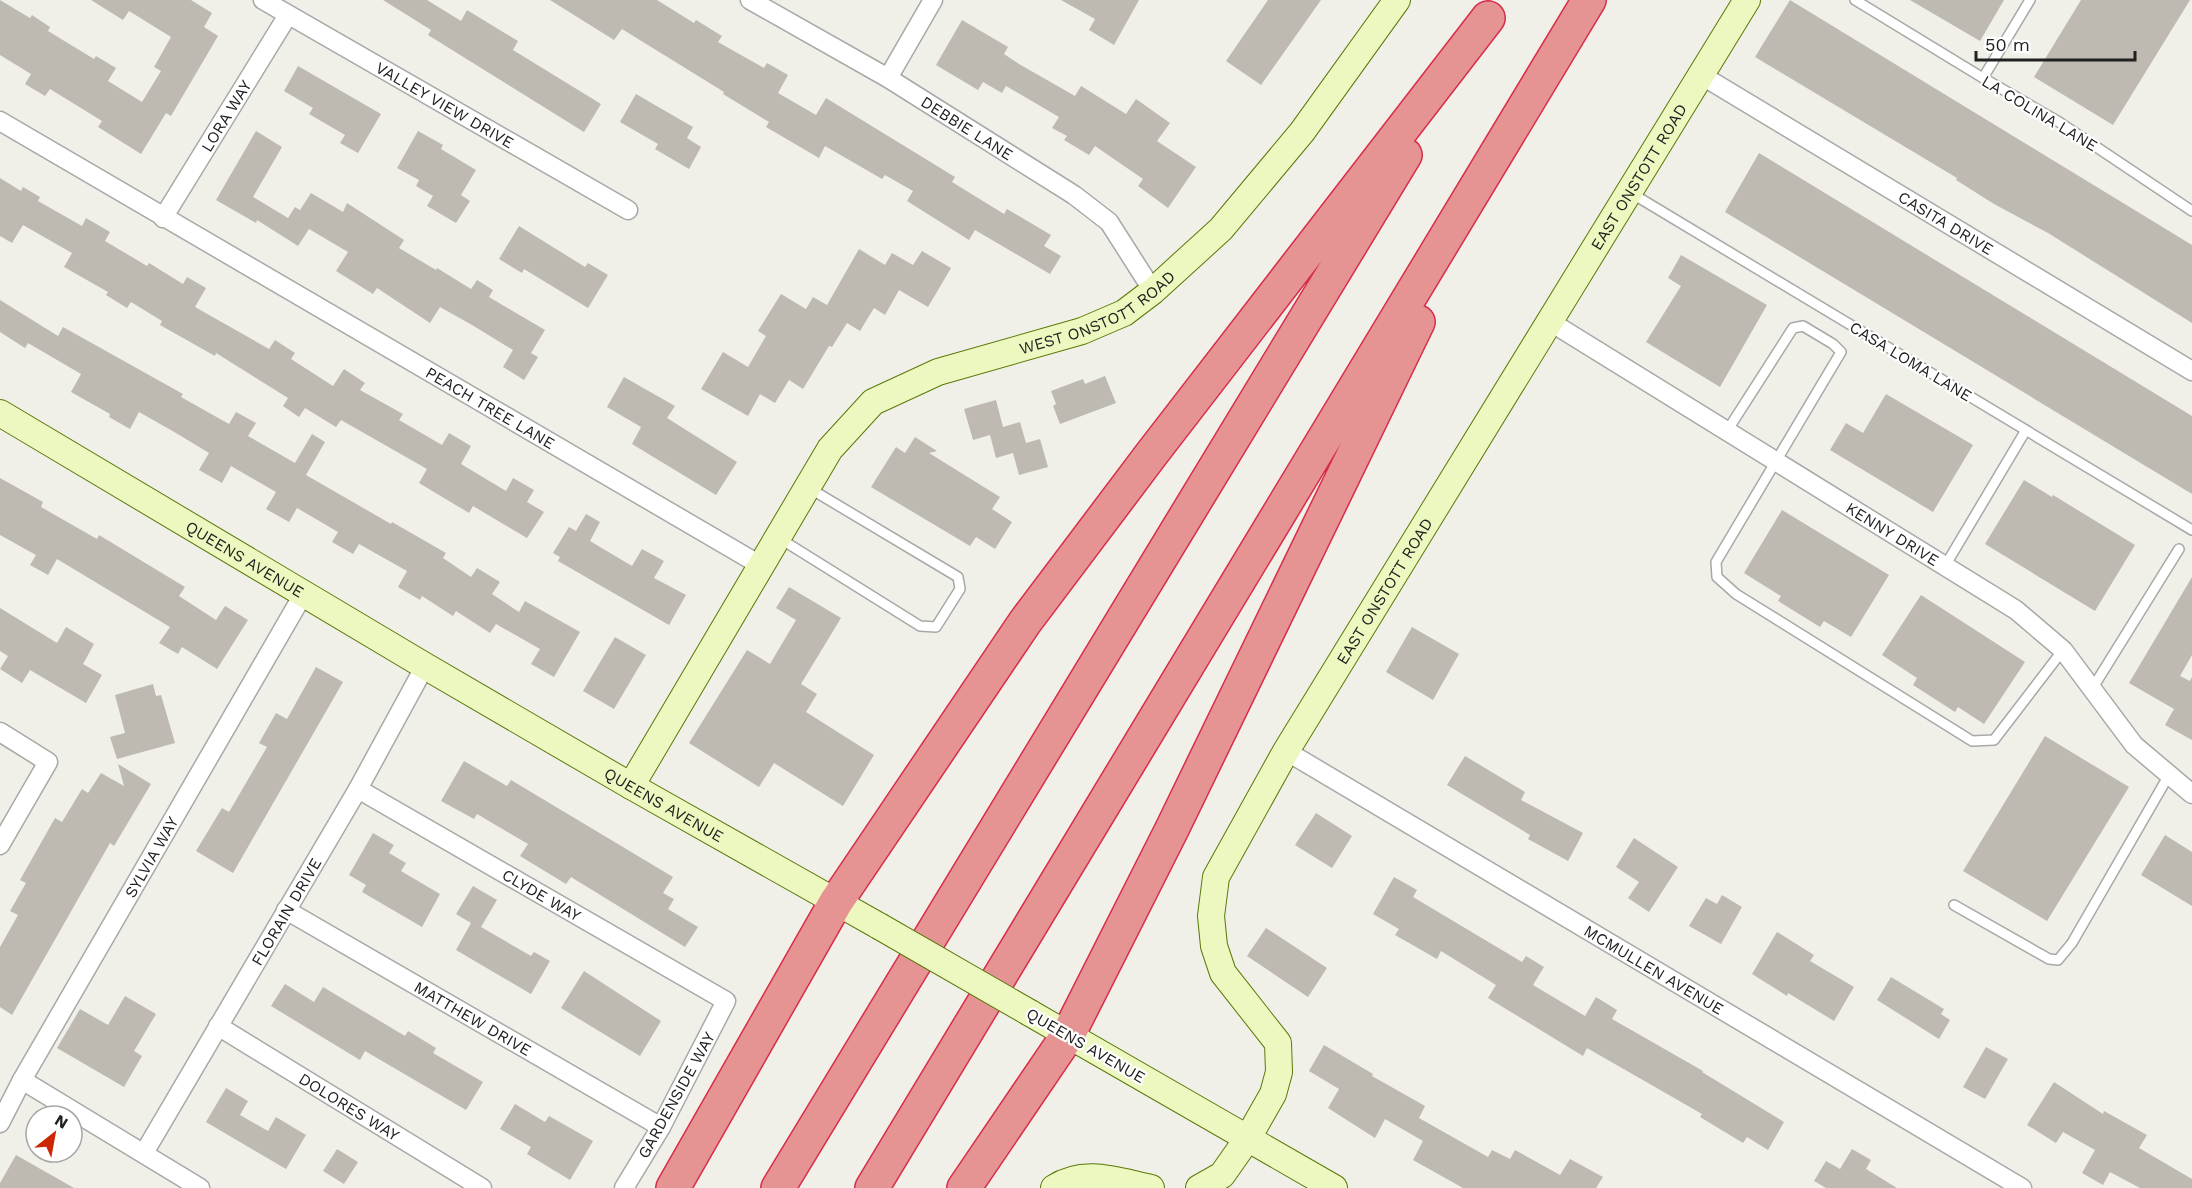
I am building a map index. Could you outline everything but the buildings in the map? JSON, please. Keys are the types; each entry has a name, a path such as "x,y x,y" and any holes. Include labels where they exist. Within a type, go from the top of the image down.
{"highway":[{"path":"872,1188 1589,0"},
{"path":"964,1188 1068,1035 1172,829 1407,343 1598,0"},
{"path":"673,1188 836,902 1025,622 1494,9"},
{"path":"778,1188 1494,9"}],"street":[{"name":"VALLEY VIEW DRIVE","path":"263,0 628,210"},
{"name":"DEBBIE LANE","path":"750,0 888,78 1074,195 1109,222 1153,291"},
{"path":"888,78 933,0"},
{"name":"WEST ONSTOTT ROAD","path":"760,565 830,449 873,402 938,372 1082,331 1124,313 1153,291 1221,229 1302,132 1397,0"},
{"name":"EAST ONSTOTT ROAD","path":"1199,1188 1222,1175 1248,1138 1273,1094 1279,1072 1278,1043 1223,973 1214,945 1211,916 1216,877 1286,751 1747,0"},
{"name":"LORA WAY","path":"163,218 288,15"},
{"name":"CASITA DRIVE","path":"1701,75 2192,371"},
{"name":"PEACH TREE LANE","path":"0,121 760,565"},
{"name":"KENNY DRIVE","path":"1549,321 2016,610 2063,650 2134,745 2192,794"},
{"name":"QUEENS AVENUE","path":"0,412 425,666 631,786 1334,1188"},
{"path":"631,786 760,565"},
{"name":"SYLVIA WAY","path":"0,1123 22,1080 304,593"},
{"name":"FLORAIN DRIVE","path":"144,1153 358,789 425,666"},
{"path":"0,732 48,762 0,845"},
{"name":"MCMULLEN AVENUE","path":"1286,751 2022,1188"},
{"name":"CLYDE WAY","path":"358,789 726,1001"},
{"name":"MATTHEW DRIVE","path":"286,910 661,1126"},
{"name":"GARDENSIDE WAY","path":"624,1188 661,1126 726,1001"},
{"name":"DOLORES WAY","path":"218,1026 482,1188"},
{"path":"22,1080 200,1188"},
{"path":"1054,1188 1066,1180 1094,1176 1151,1188"}],"lane":[{"name":"LA COLINA LANE","path":"1855,0 2059,122 2192,210"},
{"path":"1983,78 2030,0"},
{"name":"CASA LOMA LANE","path":"1629,192 2192,530"},
{"path":"1727,431 1793,328 1803,326 1841,352 1716,562 1717,577 1736,594 1972,741 1994,740 2063,650"},
{"path":"1945,566 2026,430"},
{"path":"777,537 920,626 936,627 960,589 958,578 807,487"},
{"path":"2092,689 2178,549"},
{"path":"1954,905 2049,959 2058,960 2072,943 2169,775"}]}
